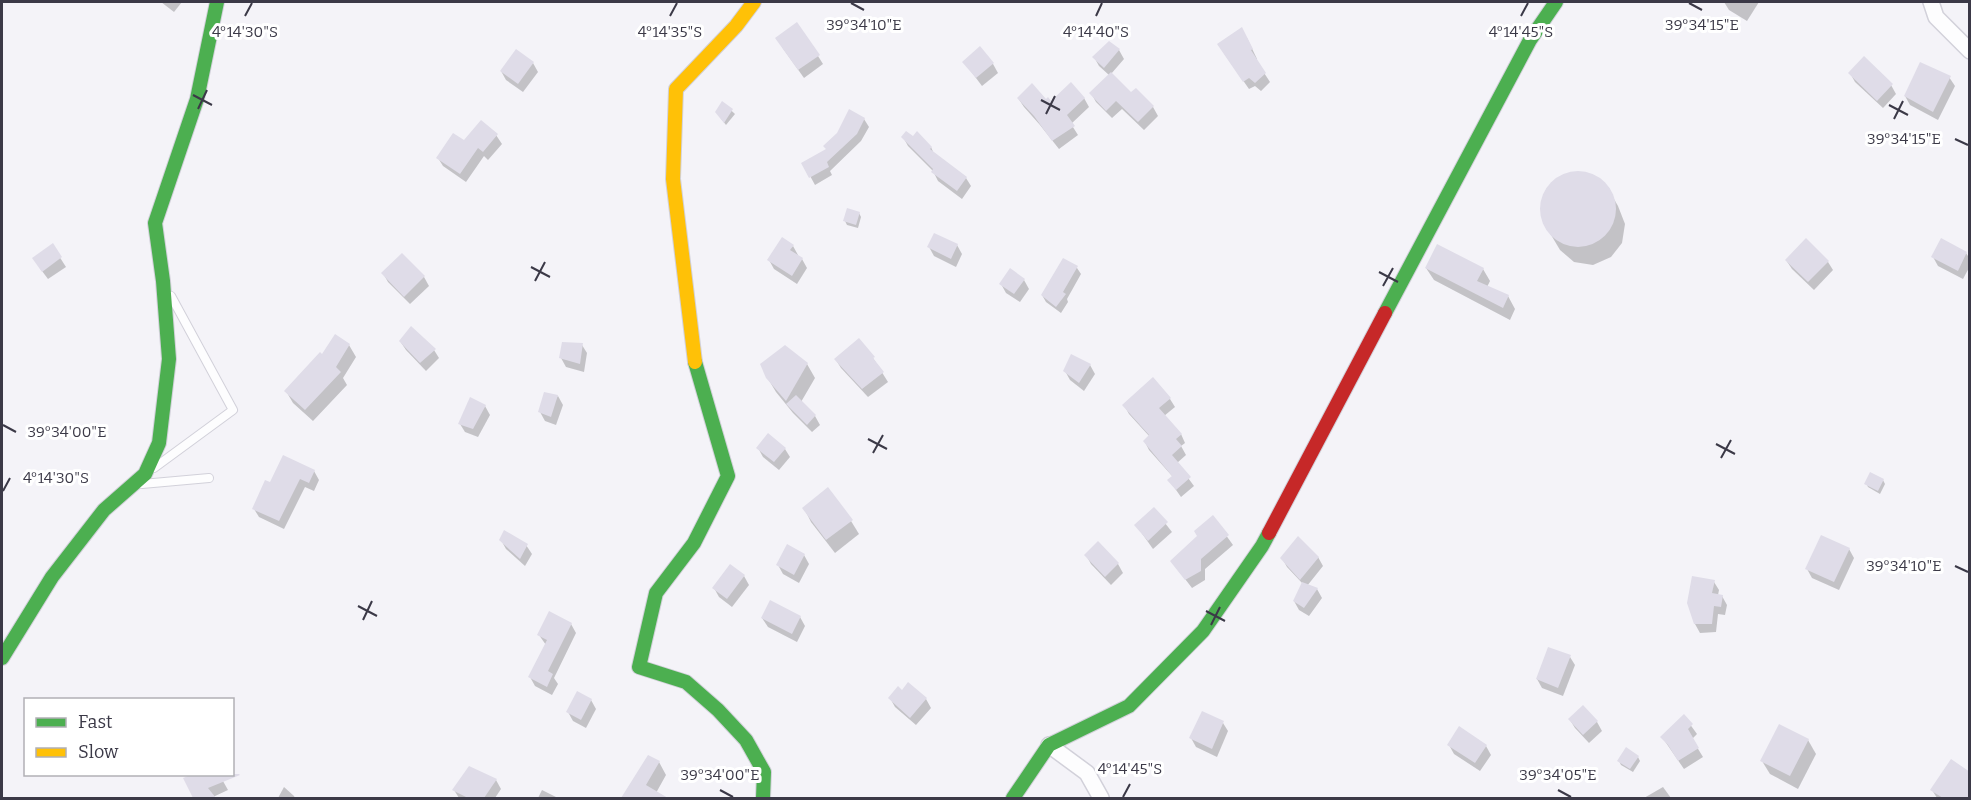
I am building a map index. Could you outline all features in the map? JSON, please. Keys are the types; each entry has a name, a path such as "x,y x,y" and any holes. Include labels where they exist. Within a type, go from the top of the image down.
{"street":[{"path":"2,658 52,577 104,510 145,474 159,443 169,359 163,281 155,223 197,99 218,2"},
{"path":"754,2 736,26 676,89 673,179 689,301 693,355 728,476 694,543 656,593 639,668 686,682 718,710 746,740 764,772 763,798"},
{"path":"1013,798 1049,745 1129,706 1203,631 1262,546 1474,143 1530,40 1556,2"},
{"path":"1931,2 1936,17 1970,51"},
{"path":"1049,745 1087,774 1101,798"}],"lane":[{"path":"145,474 233,410 163,281"},
{"path":"132,485 209,478"}],"building":[{"path":"797,22 820,55 798,70 775,38"},
{"path":"1242,27 1253,49 1251,50 1266,73 1255,83 1249,78 1243,82 1217,44"},
{"path":"1109,41 1120,49 1104,68 1092,57"},
{"path":"980,46 994,63 976,78 962,62"},
{"path":"516,49 534,62 518,84 500,71"},
{"path":"1864,56 1893,84 1877,101 1848,73"},
{"path":"1920,62 1951,76 1933,112 1904,96"},
{"path":"1111,72 1131,92 1136,88 1154,106 1138,122 1116,101 1106,111 1089,93"},
{"path":"1071,82 1085,98 1067,115 1075,126 1052,141 1034,116 1017,98 1032,83 1046,99 1048,97 1051,101"},
{"path":"722,101 733,109 724,123 715,112"},
{"path":"849,109 865,118 857,134 827,162 829,167 809,178 801,163 826,149 823,146 837,133"},
{"path":"481,120 498,134 483,152 478,148 460,174 436,158 453,133 464,140"},
{"path":"906,131 913,136 917,131 932,147 930,149 967,177 957,191 931,172 933,169 901,137"},
{"path":"1578,171 1593,174 1605,182 1613,194 1616,209 1613,224 1605,236 1593,244 1578,247 1563,244 1551,236 1543,224 1540,209 1543,194 1551,182 1563,174"},
{"path":"847,208 860,212 856,225 843,221"},
{"path":"934,233 958,244 951,259 927,247"},
{"path":"782,237 794,245 790,250 803,258 792,276 767,260"},
{"path":"1806,238 1829,261 1808,282 1785,260"},
{"path":"1941,238 1967,252 1958,271 1931,257"},
{"path":"53,243 62,257 42,272 32,258"},
{"path":"1437,244 1484,268 1477,281 1509,295 1503,308 1425,268"},
{"path":"402,253 425,276 404,297 381,273"},
{"path":"1063,258 1078,266 1063,292 1066,294 1056,307 1041,295"},
{"path":"1010,268 1025,279 1014,294 999,284"},
{"path":"411,326 436,349 420,363 399,341"},
{"path":"335,334 350,344 336,367 341,372 305,410 284,391 320,352 322,354"},
{"path":"859,338 884,372 862,389 834,359"},
{"path":"562,342 583,343 580,364 559,358"},
{"path":"785,345 808,363 786,401 766,378 760,364"},
{"path":"1071,354 1091,364 1079,383 1063,371"},
{"path":"1153,377 1171,398 1159,408 1182,434 1176,439 1182,446 1172,455 1191,477 1176,490 1167,480 1172,476 1143,441 1149,435 1122,405"},
{"path":"544,392 558,395 551,417 538,412"},
{"path":"796,395 816,415 807,425 786,404"},
{"path":"470,397 486,405 473,429 458,424"},
{"path":"768,433 786,448 774,462 756,448"},
{"path":"283,455 315,470 309,483 300,479 279,521 252,509 265,480 270,482"},
{"path":"1870,472 1884,479 1878,491 1864,484"},
{"path":"828,487 853,520 826,540 802,508"},
{"path":"1154,507 1168,522 1148,541 1134,525"},
{"path":"1213,515 1229,535 1201,559 1201,571 1185,580 1170,561 1197,536 1194,531"},
{"path":"504,530 528,544 520,559 499,540"},
{"path":"1821,535 1850,548 1834,582 1805,569"},
{"path":"1298,536 1319,557 1300,580 1280,558"},
{"path":"1098,541 1119,563 1105,577 1084,555"},
{"path":"787,544 805,554 794,575 776,565"},
{"path":"730,564 745,575 727,599 712,588"},
{"path":"1692,576 1715,580 1712,593 1723,595 1721,607 1714,606 1712,624 1694,624 1687,603"},
{"path":"1302,582 1318,588 1304,608 1293,601"},
{"path":"770,600 801,616 792,634 761,618"},
{"path":"549,611 572,623 548,671 553,674 547,687 528,677 547,640 537,635"},
{"path":"1548,647 1571,655 1558,688 1536,679"},
{"path":"908,682 927,698 910,718 888,698 898,686 902,690"},
{"path":"577,691 592,699 581,720 566,712"},
{"path":"1583,705 1598,721 1583,735 1568,719"},
{"path":"1202,711 1224,721 1212,749 1189,738"},
{"path":"1684,714 1693,724 1688,729 1699,748 1678,761 1660,737"},
{"path":"1779,724 1809,739 1790,776 1760,761"},
{"path":"1459,726 1487,745 1475,763 1447,745"},
{"path":"1626,747 1639,756 1630,769 1617,761"},
{"path":"648,755 660,761 646,785 668,798 621,798"},
{"path":"1951,759 1970,772 1970,798 1943,798 1930,790"},
{"path":"469,766 497,779 484,798 468,798 452,790"},
{"path":"240,775 208,788 216,798 193,798 183,778"}],"traffic: fast":[{"path":"2,658 52,577 104,510 145,474 159,443 169,359 163,281 155,223 197,99 217,2"},
{"path":"1385,313 1530,40 1556,2"},
{"path":"695,362 728,476 694,543 656,593 639,667 686,682 718,710 746,740 764,772 763,798"},
{"path":"1013,798 1049,745 1129,706 1203,631 1269,533"}],"traffic: slow":[{"path":"695,362 673,179 676,89 736,26 754,2"}],"traffic: jam":[{"path":"1269,533 1385,313"}]}
